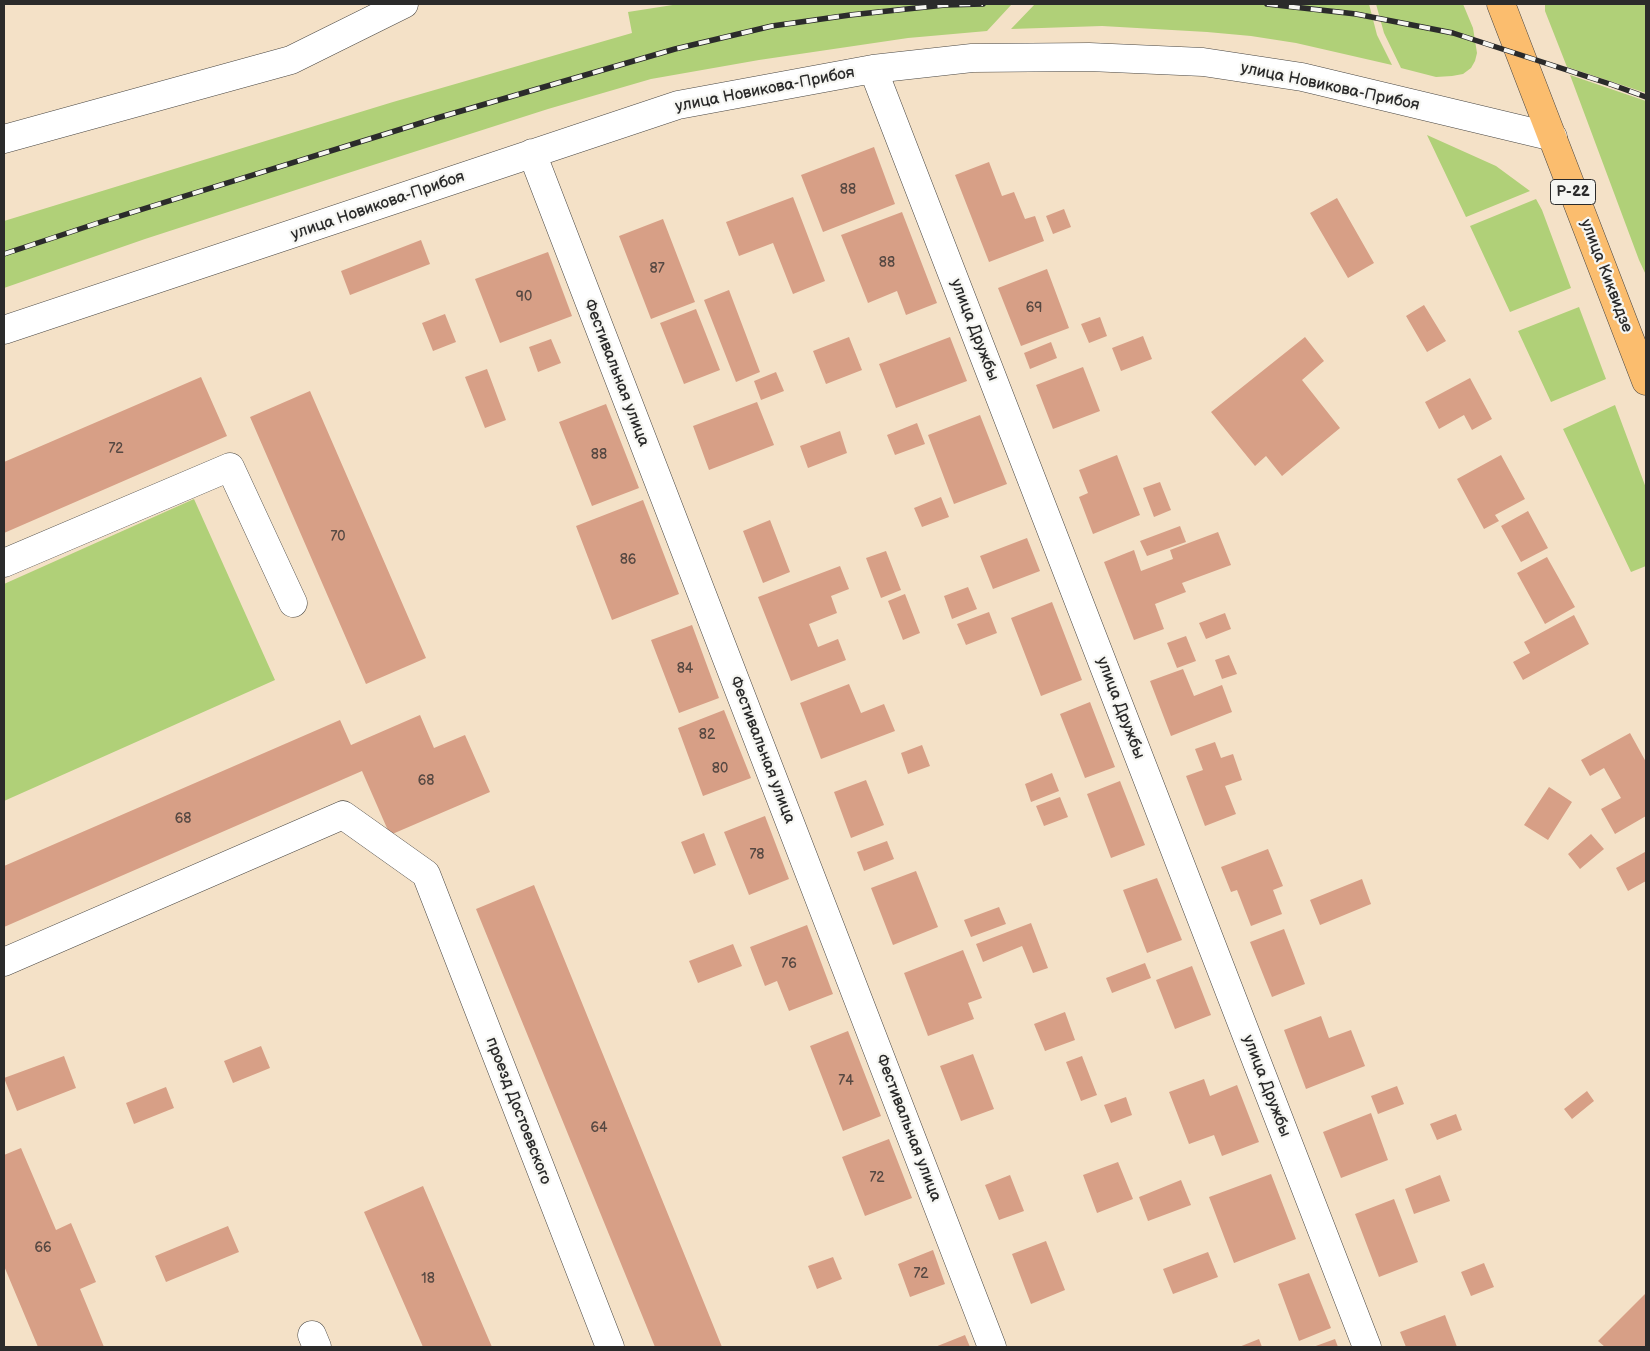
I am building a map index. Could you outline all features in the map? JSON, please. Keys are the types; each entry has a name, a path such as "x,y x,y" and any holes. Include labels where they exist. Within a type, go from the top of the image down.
{"main road":[{"name":"улица Киквидзе","path":"1501,4 1642,354 1646,381"}],"street":[{"path":"4,139 291,60 404,4"},
{"name":"улица Новикова-Прибоя","path":"4,330 678,105 873,69 972,58 1089,57 1203,62 1302,78 1553,137"},
{"name":"улица Дружбы","path":"873,69 1366,1347"},
{"name":"Фестивальная улица","path":"532,154 992,1347"},
{"path":"4,563 230,467 293,603"},
{"name":"проезд Достоевского","path":"4,962 343,815 426,874 610,1347"}],"green space":[{"path":"679,4 1012,4 987,31 908,38 759,60 651,79 548,109 345,174 145,239 4,288 4,221 393,102 632,33 628,12"},
{"path":"1035,4 1369,4 1377,35 1392,65 1296,43 1251,36 1102,26 1011,29"},
{"path":"1376,4 1463,4 1473,28 1477,53 1471,68 1463,74 1436,77 1401,68 1384,33"},
{"path":"1545,4 1646,4 1646,93 1567,67 1545,11"},
{"path":"1570,75 1646,101 1646,275 1639,260"},
{"path":"1427,135 1496,166 1530,191 1466,217"},
{"path":"1536,199 1542,210 1571,288 1510,312 1470,226"},
{"path":"1579,307 1606,379 1551,402 1518,331"},
{"path":"1615,405 1646,488 1646,566 1631,572 1563,429"},
{"path":"194,499 275,680 4,801 4,584"}],"building":[{"path":"874,147 895,204 823,232 801,175"},
{"path":"989,162 1002,196 1014,192 1025,219 1035,216 1044,241 989,262 955,175"},
{"path":"793,197 825,281 793,294 773,243 739,256 726,222"},
{"path":"1337,198 1374,263 1348,278 1310,213"},
{"path":"1064,209 1071,227 1053,234 1046,216"},
{"path":"902,212 937,303 906,315 897,291 868,303 841,235"},
{"path":"663,219 695,302 651,319 619,236"},
{"path":"421,240 430,264 350,295 341,271"},
{"path":"548,252 572,316 500,343 475,279"},
{"path":"1047,269 1069,328 1021,346 998,288"},
{"path":"729,290 760,372 736,382 704,300"},
{"path":"1424,305 1446,341 1427,352 1406,316"},
{"path":"696,309 720,370 684,384 660,323"},
{"path":"445,314 456,342 433,351 422,323"},
{"path":"1100,317 1107,336 1089,343 1081,324"},
{"path":"1143,336 1152,359 1121,371 1112,348"},
{"path":"849,337 862,370 826,384 813,351"},
{"path":"950,337 967,381 896,408 879,364"},
{"path":"1305,337 1324,361 1302,380 1340,428 1282,476 1266,456 1255,466 1211,412"},
{"path":"551,339 561,363 538,372 529,347"},
{"path":"1051,342 1057,358 1030,369 1024,353"},
{"path":"1083,367 1100,411 1053,429 1036,385"},
{"path":"487,369 506,420 485,428 465,377"},
{"path":"776,372 784,391 761,400 754,381"},
{"path":"201,377 227,436 4,533 4,462"},
{"path":"1470,378 1492,419 1472,430 1464,415 1439,429 1425,402"},
{"path":"310,391 426,658 366,684 250,417"},
{"path":"757,402 774,445 709,470 693,426"},
{"path":"606,404 639,488 592,506 559,422"},
{"path":"980,415 1007,484 954,504 928,435"},
{"path":"917,423 925,444 895,455 887,435"},
{"path":"840,431 847,453 808,468 800,446"},
{"path":"1117,455 1140,515 1093,534 1079,497 1088,493 1079,470"},
{"path":"1501,455 1525,499 1495,515 1499,521 1484,529 1457,479"},
{"path":"1160,482 1171,510 1154,517 1143,488"},
{"path":"941,497 949,517 922,527 914,508"},
{"path":"643,500 679,594 612,620 576,526"},
{"path":"1528,511 1548,548 1521,562 1501,526"},
{"path":"770,520 790,572 763,583 743,531"},
{"path":"1180,526 1186,542 1147,556 1140,541"},
{"path":"1218,532 1231,565 1182,583 1186,592 1155,604 1164,629 1134,640 1104,562 1134,550 1141,571 1173,559 1170,550"},
{"path":"1027,538 1040,571 993,589 980,556"},
{"path":"886,551 901,590 881,598 866,558"},
{"path":"1547,557 1575,607 1545,624 1517,573"},
{"path":"840,566 849,589 831,596 837,613 809,624 818,647 838,639 846,660 791,681 758,597"},
{"path":"968,587 977,609 952,619 944,596"},
{"path":"905,594 920,633 903,640 888,601"},
{"path":"1052,602 1082,680 1041,696 1011,618"},
{"path":"989,612 997,633 966,645 957,624"},
{"path":"1225,613 1231,629 1206,639 1199,623"},
{"path":"1574,615 1589,644 1523,680 1513,662 1530,653 1524,642"},
{"path":"692,625 719,698 679,713 651,640"},
{"path":"1186,636 1196,661 1177,668 1167,643"},
{"path":"1229,655 1237,674 1222,679 1215,660"},
{"path":"1183,669 1194,696 1222,685 1232,712 1171,736 1150,681"},
{"path":"849,684 861,713 884,704 895,731 821,759 800,703"},
{"path":"1090,702 1115,767 1085,778 1060,714"},
{"path":"724,710 751,778 703,796 678,728"},
{"path":"420,715 434,748 465,735 490,792 390,835 362,771 4,927 4,866 340,720 351,745"},
{"path":"1630,733 1646,762 1646,816 1615,834 1601,809 1621,798 1604,768 1590,776 1581,760"},
{"path":"1215,742 1221,758 1233,754 1242,780 1225,786 1236,814 1205,826 1186,776 1203,770 1195,749"},
{"path":"922,745 930,766 908,774 901,753"},
{"path":"1052,773 1059,791 1031,802 1025,784"},
{"path":"866,780 884,825 851,838 834,792"},
{"path":"1120,781 1145,845 1111,858 1087,794"},
{"path":"1549,787 1572,802 1548,840 1524,825"},
{"path":"1060,797 1068,817 1044,826 1036,806"},
{"path":"765,816 789,879 749,895 724,832"},
{"path":"704,833 716,865 694,874 681,842"},
{"path":"1591,834 1604,849 1580,869 1568,854"},
{"path":"887,841 894,859 864,871 857,852"},
{"path":"1268,849 1283,886 1273,890 1282,914 1251,926 1237,890 1231,892 1221,867"},
{"path":"1645,852 1646,881 1628,891 1616,868"},
{"path":"916,871 938,927 893,945 871,888"},
{"path":"1157,878 1182,940 1147,953 1123,890"},
{"path":"1362,879 1371,904 1320,925 1310,900"},
{"path":"534,885 722,1347 655,1347 476,909"},
{"path":"999,907 1006,924 971,937 964,920"},
{"path":"1031,923 1048,968 1033,973 1022,946 983,962 976,944"},
{"path":"807,925 833,994 789,1011 777,981 765,986 750,947"},
{"path":"1284,929 1305,984 1272,997 1250,942"},
{"path":"733,944 742,966 698,983 689,961"},
{"path":"963,950 982,998 968,1003 974,1019 928,1036 904,973"},
{"path":"1145,963 1151,978 1112,993 1106,978"},
{"path":"1192,966 1211,1015 1175,1029 1156,980"},
{"path":"1065,1012 1075,1040 1045,1051 1034,1024"},
{"path":"1321,1016 1329,1038 1351,1030 1365,1066 1306,1089 1284,1030"},
{"path":"848,1031 881,1116 843,1131 810,1046"},
{"path":"261,1046 270,1068 233,1083 224,1061"},
{"path":"973,1054 994,1109 961,1121 940,1066"},
{"path":"64,1056 76,1088 17,1111 4,1078"},
{"path":"1082,1056 1097,1095 1081,1101 1066,1062"},
{"path":"1204,1079 1210,1096 1237,1085 1259,1142 1222,1156 1214,1135 1189,1144 1169,1092"},
{"path":"1397,1086 1404,1104 1378,1114 1371,1096"},
{"path":"166,1087 174,1108 134,1124 126,1103"},
{"path":"1587,1091 1594,1101 1572,1119 1564,1109"},
{"path":"1126,1097 1132,1115 1111,1123 1104,1105"},
{"path":"1371,1113 1388,1160 1341,1178 1323,1132"},
{"path":"1456,1114 1462,1130 1437,1140 1430,1124"},
{"path":"889,1139 912,1198 865,1216 842,1157"},
{"path":"21,1148 56,1230 71,1223 96,1282 80,1289 104,1347 38,1347 4,1266 4,1155"},
{"path":"1118,1162 1133,1199 1097,1213 1083,1175"},
{"path":"1271,1174 1296,1239 1234,1263 1209,1197"},
{"path":"1010,1175 1024,1211 999,1220 985,1185"},
{"path":"1440,1175 1450,1201 1414,1214 1405,1189"},
{"path":"1181,1180 1191,1205 1148,1221 1139,1197"},
{"path":"423,1186 492,1347 423,1347 364,1212"},
{"path":"1394,1199 1418,1262 1379,1277 1355,1214"},
{"path":"228,1226 239,1252 166,1282 155,1256"},
{"path":"1046,1241 1065,1290 1031,1304 1012,1254"},
{"path":"933,1250 945,1284 910,1297 898,1264"},
{"path":"1208,1252 1218,1277 1173,1294 1163,1269"},
{"path":"833,1257 842,1279 817,1289 808,1266"},
{"path":"1484,1263 1494,1287 1471,1296 1461,1272"},
{"path":"1309,1273 1331,1328 1299,1341 1278,1284"},
{"path":"1646,1293 1646,1345 1644,1347 1605,1347 1598,1341"},
{"path":"1445,1315 1457,1347 1406,1347 1400,1332"},
{"path":"965,1335 970,1347 935,1347"},
{"path":"1259,1339 1262,1347 1239,1347"},
{"path":"1335,1339 1338,1347 1313,1347"}],"railway":[{"path":"4,254 437,118 675,49 772,26 850,15 945,5 983,4"},
{"path":"1267,4 1356,14 1453,33 1646,97"}]}
